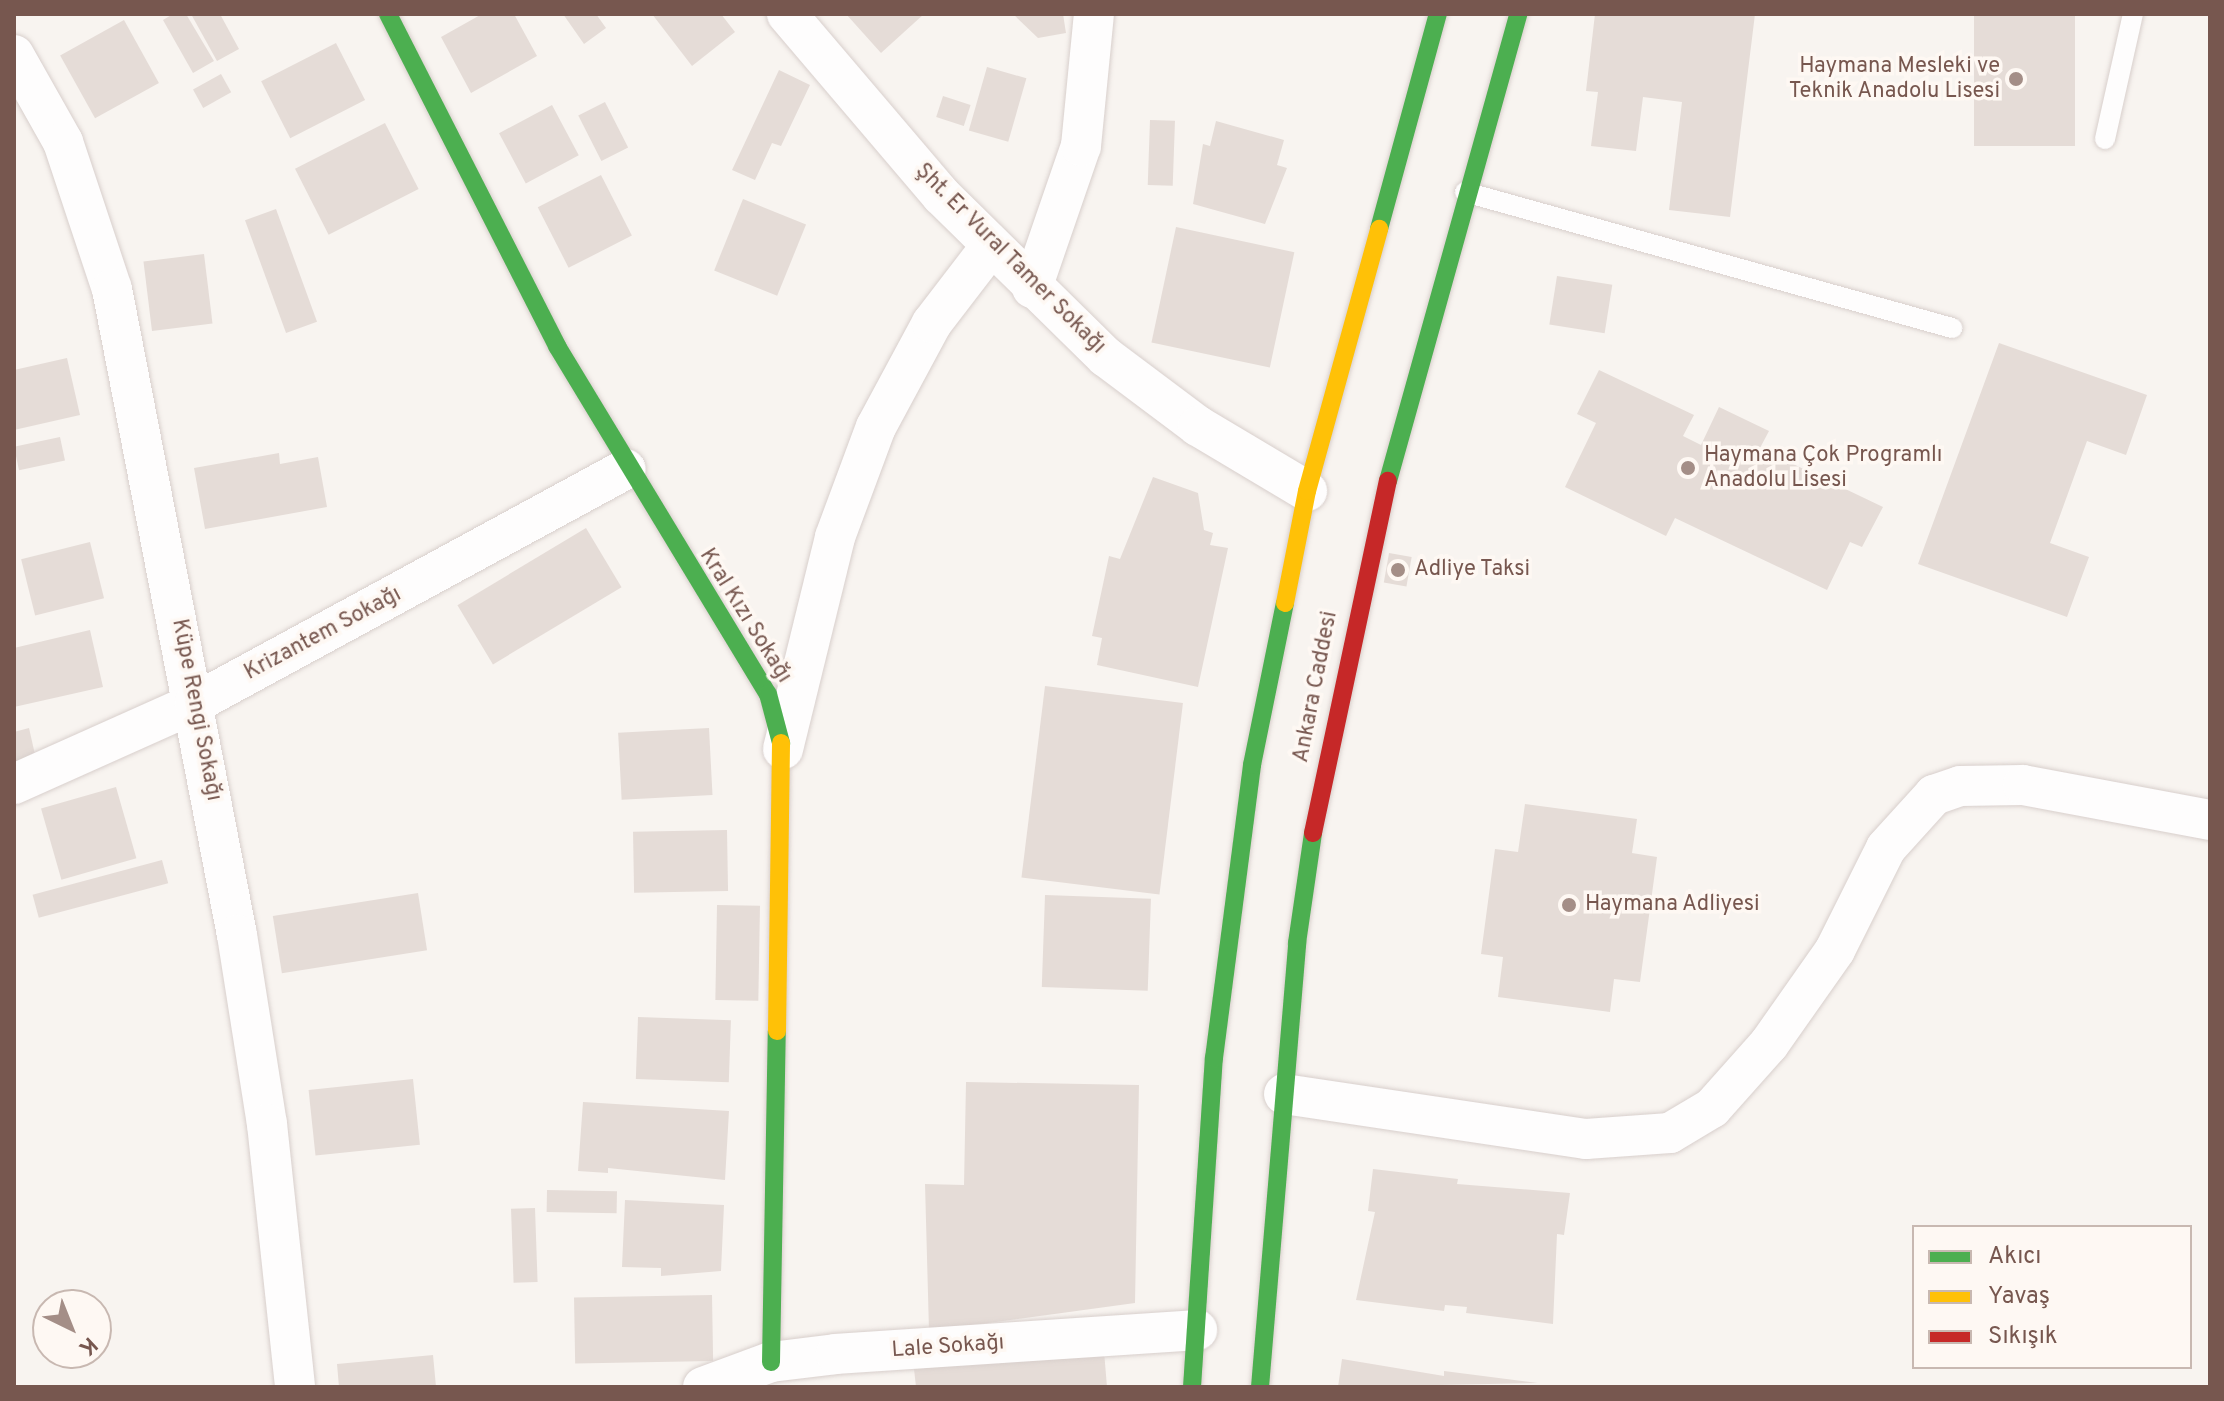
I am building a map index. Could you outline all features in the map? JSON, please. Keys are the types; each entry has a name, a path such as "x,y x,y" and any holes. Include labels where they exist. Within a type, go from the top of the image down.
{"main road":[{"name":"Kral Kızı Sokağı","path":"388,14 626,469 768,694 783,749 771,1362"},
{"path":"1192,1387 1214,1058 1252,765 1307,491 1438,14"},
{"name":"Ankara Caddesi","path":"1260,1387 1297,943 1356,605 1465,192 1518,14"}],"street":[{"name":"Şht. Er Vural Tamer Sokağı","path":"787,14 991,246 1032,288 1150,393 1307,491"},
{"path":"1032,288 1081,146 1094,14"},
{"name":"Küpe Rengi Sokağı","path":"14,55 63,142 94,223 195,703 267,1124 295,1387"},
{"path":"783,749 835,537 876,427 932,323 991,246"},
{"name":"Krizantem Sokağı","path":"14,784 195,703 626,469"},
{"path":"1284,1094 1586,1139 1670,1133 1712,1108 1769,1044 1835,950 1886,848 1934,795 1960,786 2023,785 2210,820"},
{"name":"Lale Sokağı","path":"703,1387 771,1362 1197,1330"}],"lane":[{"path":"2105,139 2133,14"},
{"path":"1465,192 1952,328"}],"building":[{"path":"173,14 186,14 214,61 193,73 163,20"},
{"path":"191,14 220,14 239,49 217,61"},
{"path":"482,14 514,14 537,56 471,93 441,37"},
{"path":"563,14 596,14 606,28 584,44"},
{"path":"652,14 721,14 735,32 692,66"},
{"path":"846,14 924,14 881,53"},
{"path":"1013,14 1063,14 1066,33 1038,38"},
{"path":"1595,14 1755,14 1730,217 1669,210 1682,102 1643,97 1636,151 1591,146 1598,92 1586,91"},
{"name":"Haymana Mesleki ve Teknik Anadolu Lisesi","path":"1974,14 2075,14 2075,146 1974,146"},
{"path":"124,20 159,83 95,118 60,55"},
{"path":"336,43 365,100 290,138 261,81"},
{"path":"987,67 1026,78 1008,142 969,130"},
{"path":"779,70 810,85 781,146 772,143 755,180 732,170"},
{"path":"221,74 231,92 203,108 193,90"},
{"path":"943,96 971,105 964,126 936,117"},
{"path":"605,102 628,147 601,161 578,116"},
{"path":"552,105 579,155 526,183 499,133"},
{"path":"1150,120 1175,121 1173,186 1148,185"},
{"path":"1216,121 1284,140 1277,165 1287,168 1265,224 1193,204 1203,144 1210,146"},
{"path":"385,123 419,189 329,235 295,169"},
{"path":"601,175 632,236 569,268 538,207"},
{"path":"743,199 806,224 777,296 714,270"},
{"path":"276,209 317,322 286,333 245,220"},
{"path":"1176,227 1294,252 1270,368 1151,342"},
{"path":"204,254 213,323 152,331 143,261"},
{"path":"1557,276 1612,285 1605,333 1549,324"},
{"path":"1999,343 2147,395 2126,455 2087,441 2050,543 2089,557 2067,617 1918,564"},
{"path":"67,358 80,415 14,430 14,370"},
{"name":"Haymana Çok Programlı Anadolu Lisesi","path":"1599,370 1694,415 1683,436 1701,445 1719,407 1769,431 1760,448 1883,507 1862,547 1850,542 1827,590 1675,518 1666,536 1565,487 1596,423 1577,414"},
{"path":"60,437 65,460 19,470 14,447"},
{"path":"279,453 280,464 318,457 327,507 205,529 194,468"},
{"path":"1153,477 1198,493 1204,530 1213,533 1210,545 1228,548 1198,687 1097,665 1102,638 1092,636 1109,556 1120,559"},
{"path":"586,528 622,587 493,664 457,605"},
{"path":"90,542 104,598 35,615 21,559"},
{"name":"Adliye Taksi","path":"1389,553 1412,557 1406,587 1384,583"},
{"path":"90,630 103,687 14,707 14,648"},
{"path":"1045,686 1183,703 1159,895 1021,878"},
{"path":"29,728 36,759 14,765 14,732"},
{"path":"709,728 713,795 622,800 618,733"},
{"path":"116,787 136,858 61,880 41,808"},
{"name":"Haymana Adliyesi","path":"1525,804 1637,819 1632,853 1657,857 1640,982 1614,979 1610,1012 1498,997 1503,957 1481,954 1495,849 1518,852"},
{"path":"727,830 728,891 634,893 633,832"},
{"path":"162,860 168,883 39,918 33,895"},
{"path":"418,893 427,950 282,973 273,916"},
{"path":"1045,895 1151,899 1148,991 1042,987"},
{"path":"717,905 760,906 758,1001 715,1000"},
{"path":"638,1017 731,1020 729,1082 636,1079"},
{"path":"413,1079 420,1145 315,1156 309,1090"},
{"path":"966,1082 1139,1085 1135,1303 929,1331 925,1184 964,1185"},
{"path":"583,1102 729,1111 725,1180 608,1168 608,1173 578,1171"},
{"path":"1373,1169 1458,1179 1457,1184 1570,1193 1564,1235 1557,1234 1553,1324 1466,1313 1467,1307 1445,1305 1444,1311 1356,1300 1375,1212 1368,1211"},
{"path":"547,1190 617,1191 617,1213 547,1212"},
{"path":"625,1200 724,1205 721,1271 661,1276 661,1268 622,1267"},
{"path":"535,1208 538,1282 514,1283 511,1209"},
{"path":"712,1295 713,1361 575,1363 574,1297"},
{"path":"1104,1351 1107,1387 916,1387 914,1369"},
{"path":"433,1355 436,1387 339,1387 337,1364"},
{"path":"1342,1359 1444,1376 1444,1371 1538,1383 1338,1387"}],"traffic: fast":[{"path":"388,14 557,346 768,694 781,743"},
{"path":"1379,229 1438,14"},
{"path":"1388,481 1518,14"},
{"path":"1192,1387 1214,1058 1252,765 1285,603"},
{"path":"1260,1387 1297,943 1313,833"},
{"path":"771,1362 777,1031"}],"traffic: slow":[{"path":"1285,603 1307,491 1379,229"},
{"path":"777,1031 781,743"}],"traffic: jam":[{"path":"1313,833 1388,481"}],"place":[{"name":"Haymana Mesleki ve Teknik Anadolu Lisesi","path":"2016,79"},
{"name":"Haymana Çok Programlı Anadolu Lisesi","path":"1688,468"},
{"name":"Adliye Taksi","path":"1398,570"},
{"name":"Haymana Adliyesi","path":"1569,905"}]}
